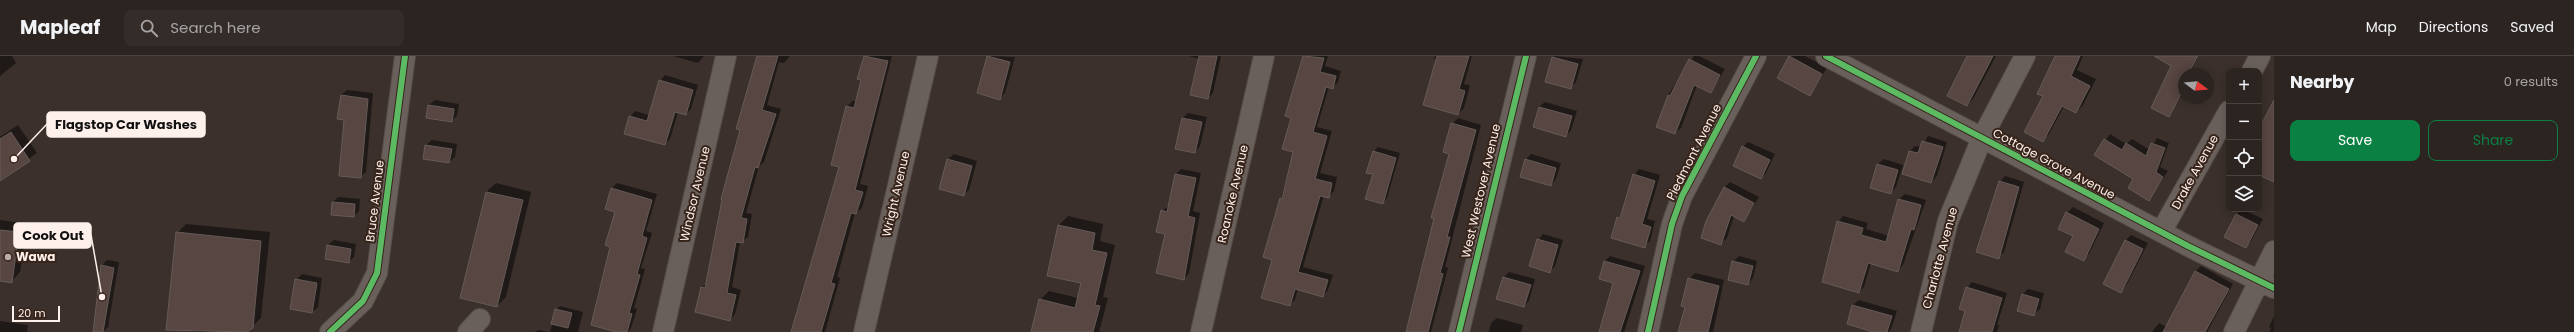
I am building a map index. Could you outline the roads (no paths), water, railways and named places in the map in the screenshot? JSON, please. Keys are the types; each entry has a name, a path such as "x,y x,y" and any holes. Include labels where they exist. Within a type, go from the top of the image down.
{"street":[{"name":"Bruce Avenue","path":"330,332 362,301 377,273 405,56"},
{"name":"Windsor Avenue","path":"663,332 726,56"},
{"name":"Wright Avenue","path":"864,332 928,56"},
{"name":"Roanoke Avenue","path":"1201,332 1264,56"},
{"name":"West Westover Avenue","path":"1459,332 1526,56"},
{"name":"Piedmont Avenue","path":"1648,332 1672,224 1682,196 1756,56"},
{"name":"Cottage Grove Avenue","path":"1826,56 2161,232 2267,284"},
{"name":"Charlotte Avenue","path":"1921,332 1948,221 1982,138 2025,56"},
{"path":"2254,68 2260,56"},
{"name":"Drake Avenue","path":"2161,232 2226,116"},
{"path":"2234,332 2267,284 2274,251"}],"place":[{"name":"Flagstop Car Washes","path":"14,159"},
{"name":"Wawa","path":"8,257"},
{"name":"Cook Out","path":"102,297"}]}
